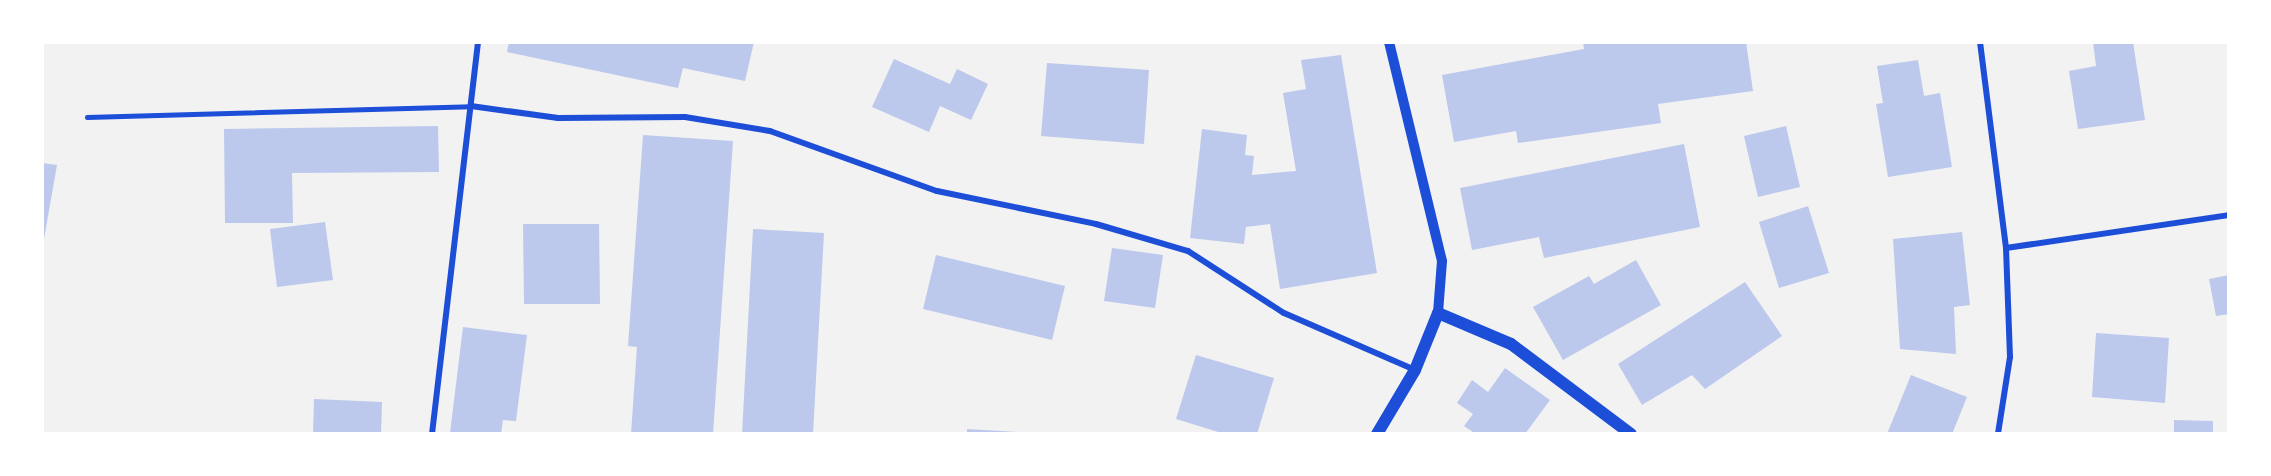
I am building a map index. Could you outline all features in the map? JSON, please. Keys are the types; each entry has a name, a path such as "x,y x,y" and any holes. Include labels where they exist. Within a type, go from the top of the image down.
{"main road":[{"path":"1377,434 1415,370 1438,314 1510,344 1631,434"}],"street":[{"path":"432,434 478,42"},
{"path":"1389,42 1442,261 1438,314"},
{"path":"1980,42 2006,248 2010,357 1998,434"},
{"path":"471,106 558,118 686,117 770,131 937,191 1096,224 1188,251 1284,313 1415,370"},
{"path":"2006,248 2229,215"}],"lane":[{"path":"87,117 471,106"}],"building":[{"path":"509,42 754,42 745,81 683,68 678,88 507,52"},
{"path":"1583,42 1746,42 1753,91 1658,104 1661,123 1518,143 1516,131 1454,142 1442,75 1584,49"},
{"path":"2093,42 2133,42 2145,120 2078,129 2069,71 2096,66"},
{"path":"1341,55 1377,273 1280,289 1270,224 1246,227 1244,244 1190,238 1202,129 1247,135 1245,155 1254,156 1252,175 1296,171 1283,93 1306,89 1301,60"},
{"path":"894,59 950,84 957,69 988,84 971,120 940,106 929,132 872,107"},
{"path":"1918,60 1924,96 1940,93 1952,167 1888,177 1876,104 1883,103 1877,66"},
{"path":"1047,63 1149,70 1144,144 1041,136"},
{"path":"438,126 439,172 292,173 293,223 225,223 224,129"},
{"path":"1786,126 1800,187 1758,197 1744,136"},
{"path":"643,135 733,141 713,434 631,434 637,347 628,346"},
{"path":"1684,144 1700,227 1544,258 1539,237 1472,250 1460,188"},
{"path":"42,163 57,165 44,239 42,238"},
{"path":"1808,206 1829,273 1779,288 1759,222"},
{"path":"325,222 333,280 277,287 270,229"},
{"path":"523,224 599,224 600,304 524,304"},
{"path":"753,229 824,233 813,434 742,434"},
{"path":"1962,232 1970,305 1954,307 1956,354 1900,349 1893,239"},
{"path":"1112,248 1163,255 1155,308 1104,301"},
{"path":"936,255 1065,286 1052,340 923,309"},
{"path":"1636,260 1661,305 1563,360 1533,307 1589,276 1594,284"},
{"path":"2229,275 2229,314 2216,316 2209,279"},
{"path":"1745,282 1782,336 1705,389 1692,375 1642,405 1618,364"},
{"path":"463,327 527,335 516,421 503,420 501,434 450,433"},
{"path":"2096,333 2169,338 2165,403 2092,397"},
{"path":"1196,355 1274,378 1257,434 1225,434 1176,419"},
{"path":"1505,368 1550,400 1525,434 1476,434 1464,426 1473,414 1457,403 1472,380 1488,392"},
{"path":"1911,375 1967,397 1952,434 1887,434"},
{"path":"314,399 382,402 381,434 313,434"},
{"path":"2174,420 2213,421 2213,434 2174,434"},
{"path":"967,429 1019,432 1019,434 967,434"}]}
